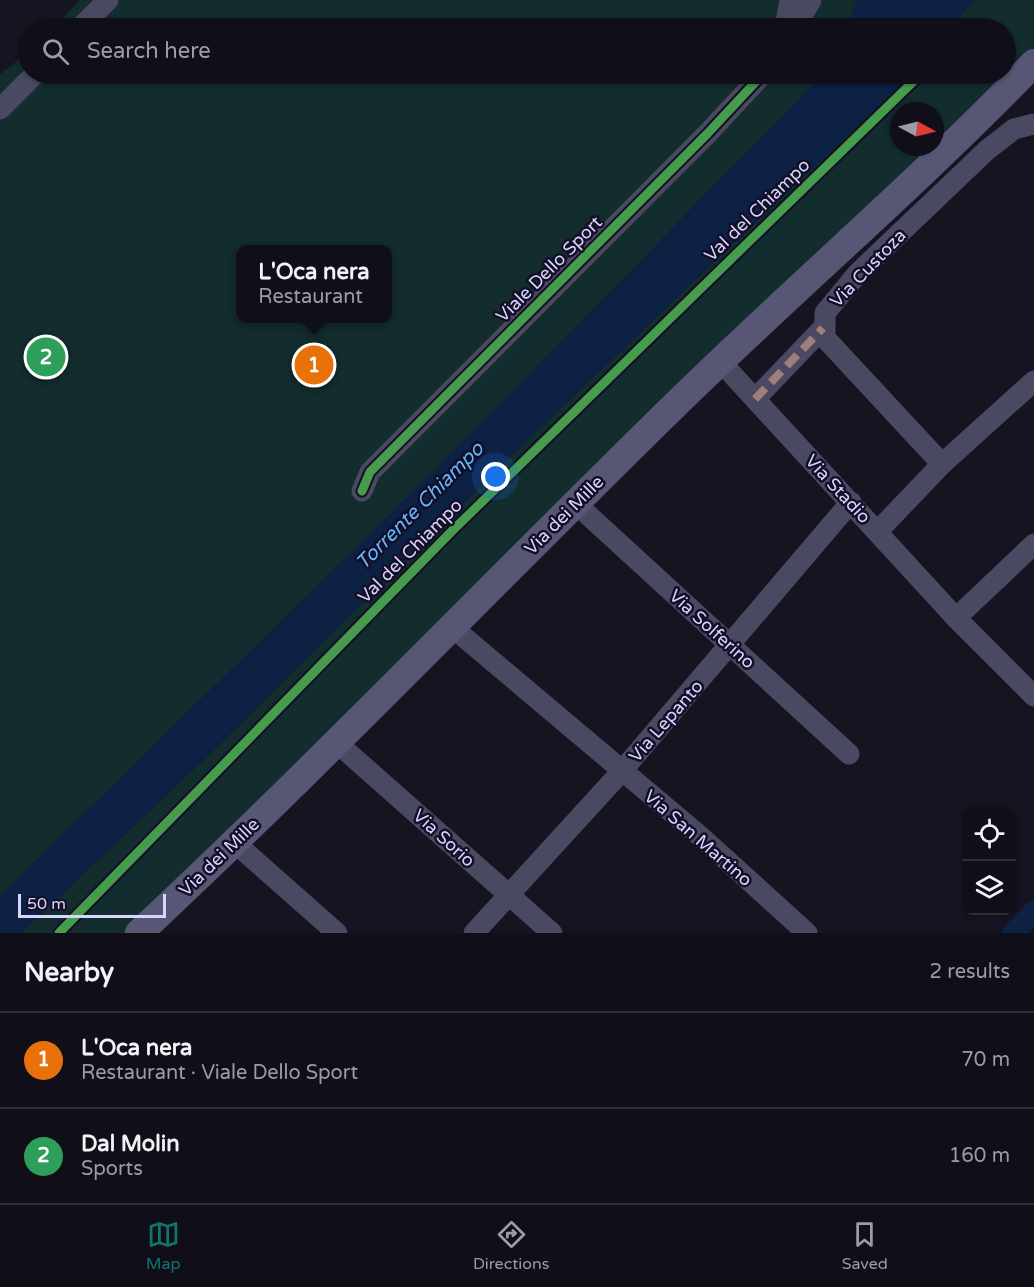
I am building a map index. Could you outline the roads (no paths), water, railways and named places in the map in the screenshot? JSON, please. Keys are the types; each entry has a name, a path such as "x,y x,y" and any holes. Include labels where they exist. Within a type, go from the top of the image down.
{"main road":[{"name":"Via dei Mille","path":"1016,81 1034,63"},
{"name":"Via dei Mille","path":"138,933 236,843 720,361 898,198 1013,84"},
{"name":"Via dei Mille","path":"995,102 1034,89"}],"street":[{"path":"90,18 108,0"},
{"path":"787,18 790,0"},
{"path":"801,18 811,0"},
{"path":"0,109 25,84"},
{"name":"Viale Dello Sport","path":"362,491 370,472 698,143 754,84"},
{"name":"Via Custoza","path":"942,464 825,338 823,328 825,313 858,273 987,150 1014,129 1034,124"},
{"path":"755,399 823,328"},
{"name":"Via Stadio","path":"720,361 956,618 1034,696"},
{"path":"878,531 942,464 1034,381"},
{"name":"Via Lepanto","path":"474,933 621,772 731,646 851,502"},
{"name":"Via Solferino","path":"575,503 849,754"},
{"path":"956,618 1034,544"},
{"name":"Via San Martino","path":"452,627 621,772 700,836 807,933"},
{"name":"Via Sorio","path":"336,742 552,933"},
{"path":"236,843 336,933"}],"water":[{"path":"857,0 974,0 959,18 851,18"},
{"name":"Torrente Chiampo","path":"813,84 901,84 543,425 195,768 21,933 0,933 0,896 441,465"}],"waterway":[{"path":"1013,933 1034,911"}],"place":[{"name":"Dal Molin","path":"46,357"},
{"name":"L'Oca nera","path":"314,365"}]}
